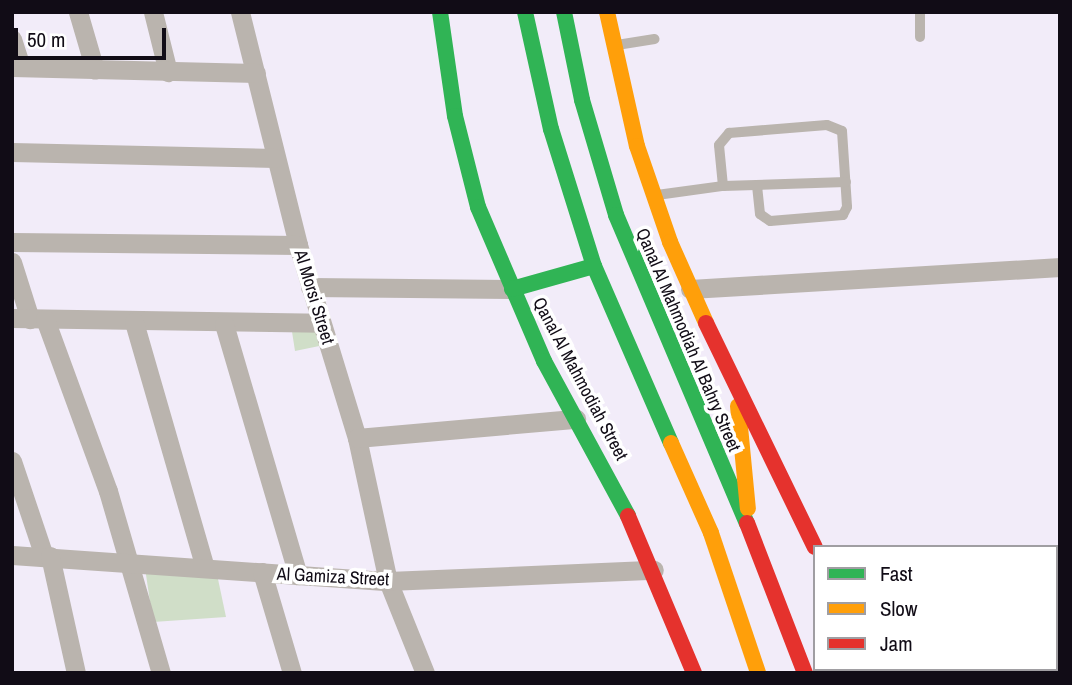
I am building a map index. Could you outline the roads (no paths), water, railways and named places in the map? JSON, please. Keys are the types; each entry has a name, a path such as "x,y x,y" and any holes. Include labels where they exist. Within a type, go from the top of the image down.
{"main road":[{"name":"Qanal Al Mahmodiah Street","path":"440,12 465,162 478,207 512,289 654,570 694,673"},
{"path":"525,12 554,141 594,266 711,533 758,673"},
{"name":"Qanal Al Mahmodiah Al Bahry Street","path":"564,12 582,100 620,226 750,529 805,673"},
{"path":"607,12 613,45 653,195 690,289 814,545"},
{"path":"512,289 594,266"},
{"path":"736,388 750,529"}],"street":[{"path":"78,12 95,70"},
{"path":"153,12 168,72"},
{"name":"Al Morsi Street","path":"240,12 298,245 357,438 388,581 425,673"},
{"path":"12,39 17,67 256,73"},
{"path":"12,152 275,158"},
{"path":"12,242 298,245"},
{"path":"12,262 29,319 131,563 161,673"},
{"path":"690,289 1060,267"},
{"path":"310,287 512,289"},
{"path":"29,319 224,324 321,323"},
{"path":"134,322 205,568"},
{"path":"224,324 298,575"},
{"path":"357,438 576,419"},
{"path":"12,461 47,556 76,673"},
{"name":"Al Gamiza Street","path":"12,555 388,581 654,570"},
{"path":"262,572 292,673"}],"lane":[{"path":"920,12 920,37"},
{"path":"613,45 655,39"},
{"path":"723,187 719,145 729,133 827,125 842,131 845,138 846,182 843,215 777,222 760,214 757,185"},
{"path":"653,195 723,187 846,182"}]}
